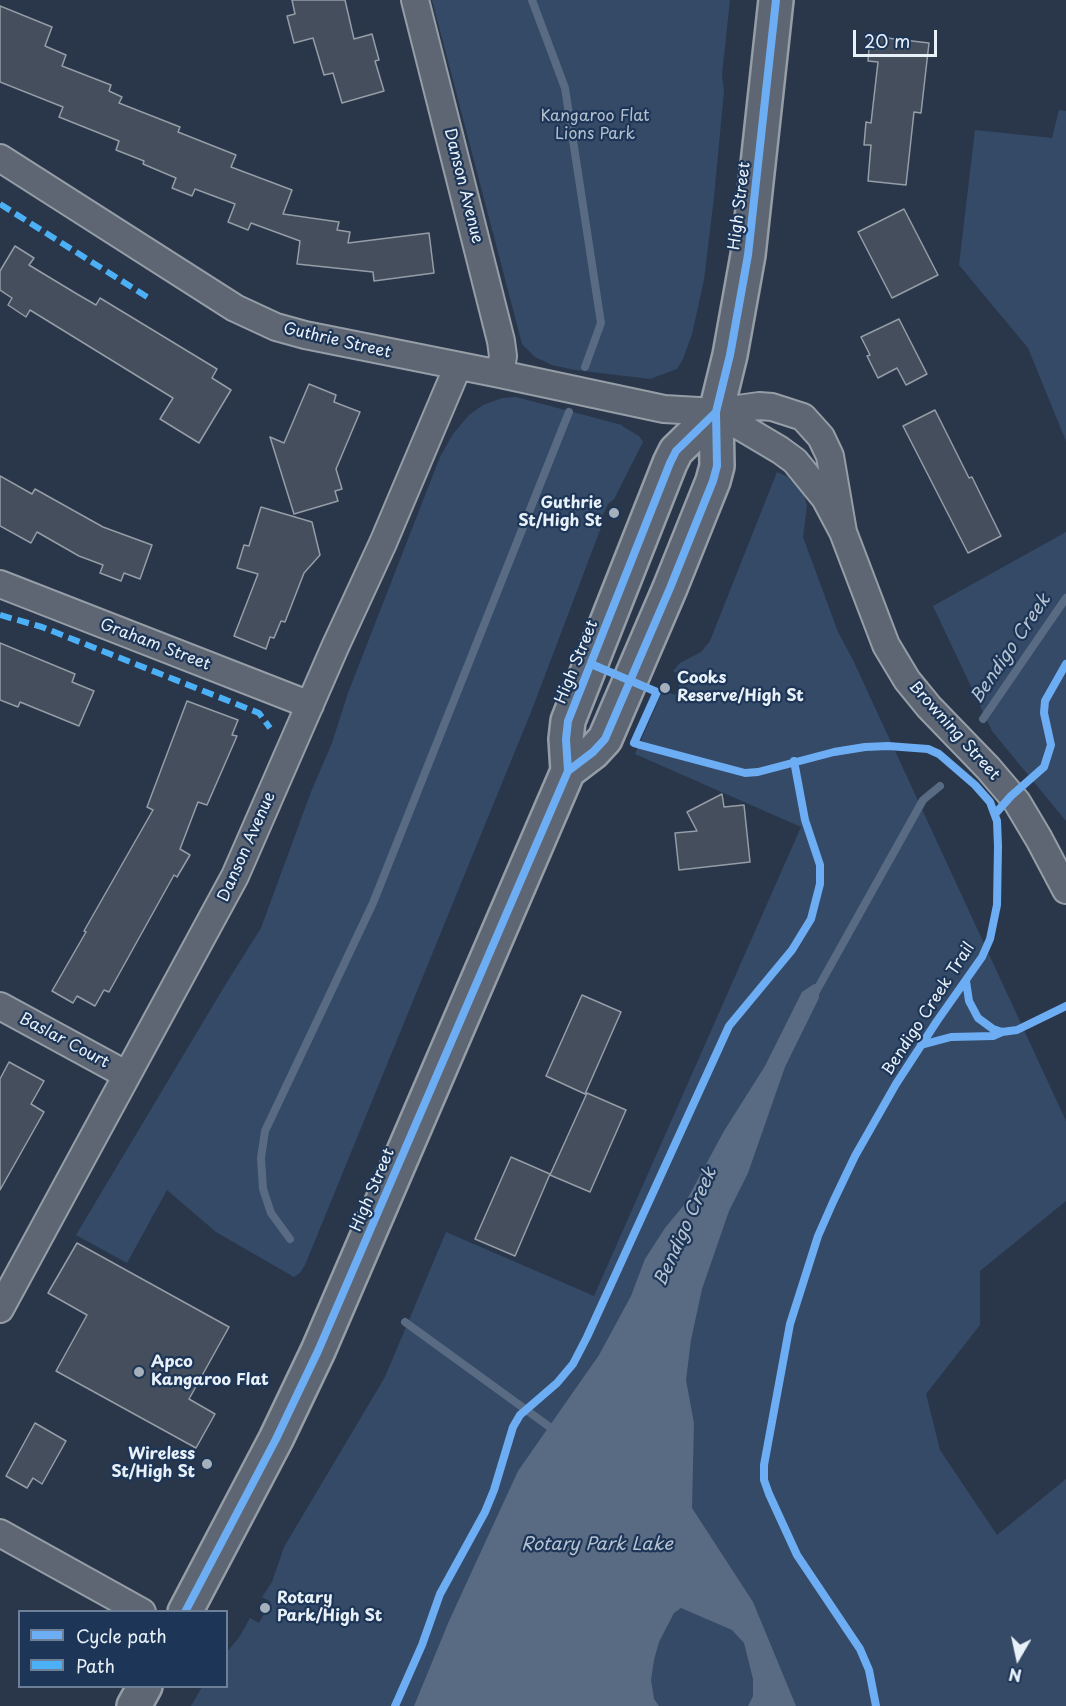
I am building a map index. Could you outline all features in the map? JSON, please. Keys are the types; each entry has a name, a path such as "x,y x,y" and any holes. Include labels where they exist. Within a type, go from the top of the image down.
{"highway":[{"name":"High Street","path":"568,771 593,752 605,739 713,481 717,466 716,412 730,355 754,210 776,0"},
{"name":"High Street","path":"186,1610 276,1439 318,1351 568,771 567,721 670,463 676,451 716,412"},
{"path":"134,1706 144,1688"}],"street":[{"name":"Danson Avenue","path":"415,0 500,333 501,374"},
{"name":"Guthrie Street","path":"0,158 235,308 276,327 305,335 664,409 716,412"},
{"name":"Danson Avenue","path":"0,1309 235,876 383,543 458,366"},
{"name":"Browning Street","path":"716,412 759,406 790,413 808,421 821,437 830,456 843,532"},
{"name":"Browning Street","path":"716,412 795,461 825,498 843,532 886,645 907,680 1017,802 1066,890"},
{"name":"Graham Street","path":"0,584 310,705"},
{"name":"Baslar Court","path":"0,1006 128,1075"},
{"path":"0,1533 140,1610"}],"green space":[{"name":"Kangaroo Flat Lions Park","path":"432,0 730,0 722,75 724,91 704,280 692,334 677,369 650,379 575,370 552,365 535,357 522,344"},
{"path":"1059,110 1066,111 1066,441 1028,348 959,265 975,130 1052,138"},
{"path":"516,397 622,425 639,436 643,442 614,499 608,504 601,518 602,525 531,712 305,1265 294,1277 216,1232 167,1190 127,1263 76,1235 261,928 311,792 332,743 348,693 440,457 453,434 469,415 483,405 502,398"},
{"path":"777,472 788,477 804,495 807,506 803,537 838,632 1066,1121 1066,1201 980,1271 980,1325 926,1394 940,1450 997,1535 1066,1479 1066,1706 191,1706 201,1688 228,1688 228,1651 250,1618 259,1623 271,1602 262,1597 272,1582 284,1547 385,1377 446,1232 594,1296 801,827 635,754 663,690 675,695 683,676 673,671 680,663 701,652 710,641"},
{"path":"1066,532 1066,821 992,731 933,606"}],"water":[{"name":"Rotary Park Lake","path":"814,984 819,985 819,998 785,1067 748,1173 729,1211 702,1289 691,1340 686,1380 694,1423 692,1508 753,1602 796,1706 748,1706 753,1696 753,1679 744,1643 732,1630 681,1608 674,1613 659,1642 654,1660 651,1680 654,1699 659,1706 414,1706 449,1621 518,1471 599,1355 631,1296 645,1259 665,1228 684,1205 724,1131 765,1066 802,992"}],"building":[{"path":"292,0 345,0 354,39 372,34 379,60 375,61 384,91 342,103 333,73 324,75 313,38 294,43 287,16 295,14"},
{"path":"0,6 52,27 45,46 66,55 62,66 111,85 109,91 122,97 119,103 180,127 178,132 236,155 231,167 292,190 283,214 339,222 337,230 350,232 348,243 429,233 434,273 374,281 373,272 297,264 300,241 251,223 248,230 228,222 235,204 195,189 192,196 172,188 176,178 143,164 144,161 116,150 119,141 59,117 63,107 0,82"},
{"path":"870,36 929,43 921,113 914,112 906,185 868,181 871,145 864,145 866,122 871,123 878,62 868,61"},
{"path":"904,209 938,275 892,298 858,232"},
{"path":"15,246 34,258 29,265 96,305 100,298 217,369 212,378 231,390 199,443 160,419 173,398 30,310 26,317 8,305 12,298 0,290 0,271"},
{"path":"899,319 927,374 906,385 897,368 878,378 861,337"},
{"path":"309,384 336,395 334,402 360,412 336,469 342,489 335,491 338,501 294,514 270,437 284,443"},
{"path":"935,410 1001,536 968,553 903,426"},
{"path":"0,476 32,494 35,489 103,527 152,545 140,579 124,573 121,581 100,573 103,565 79,556 37,532 31,543 0,526"},
{"path":"261,507 312,522 320,555 304,573 285,622 281,621 274,638 270,637 266,649 234,636 258,574 237,568 244,545 249,546"},
{"path":"0,643 75,674 72,682 94,691 79,726 20,702 18,707 0,700"},
{"path":"187,701 238,720 232,735 237,736 207,805 198,802 180,849 190,855 177,877 174,875 109,992 104,990 95,1006 77,996 73,1003 52,991 153,810 147,807"},
{"path":"722,794 724,807 744,805 750,862 679,870 675,833 697,831 687,812"},
{"path":"582,995 621,1012 585,1094 546,1076"},
{"path":"9,1062 44,1081 31,1104 44,1112 0,1190 0,1079"},
{"path":"587,1093 626,1110 590,1192 550,1175"},
{"path":"511,1157 550,1174 515,1256 475,1239"},
{"path":"77,1243 229,1327 189,1399 215,1414 196,1448 56,1371 87,1315 48,1293"},
{"path":"35,1423 66,1441 42,1484 33,1478 27,1488 6,1476"}],"waterway":[{"path":"532,0 565,88 601,323 585,367"},
{"path":"290,1239 271,1213 263,1189 261,1158 265,1131 373,903 569,412"},
{"name":"Bendigo Creek","path":"983,719 1066,598"},
{"name":"Bendigo Creek","path":"814,995 923,800 940,786"},
{"path":"405,1322 558,1433"}],"marked path":[{"path":"0,204 152,300"},
{"path":"0,615 42,627 259,713 270,728"}],"cycle path":[{"path":"568,771 593,752 605,739 713,481 717,466 716,412 730,355 748,255 776,0"},
{"path":"186,1610 276,1439 318,1351 568,771 566,739 568,721 670,463 676,451 716,412"},
{"name":"Bendigo Creek Trail","path":"591,664 657,692 634,743 745,773 865,747 928,749 939,754 975,785 990,802 997,821 997,905 990,939 982,957 896,1084 855,1156 818,1236 790,1324 764,1465 764,1480 769,1494 797,1555 860,1649 869,1670 876,1706"},
{"path":"995,814 1011,796 1044,767 1051,745 1044,713 1045,701 1066,664"},
{"path":"395,1706 422,1645 440,1594 485,1512 513,1427 520,1415 557,1383 573,1364 729,1026 792,950 811,919 820,884 820,865 805,820 794,761"},
{"name":"Bendigo Creek Trail","path":"966,981 969,1001 978,1018 993,1029 1002,1032 1017,1030 1066,1006"},
{"name":"Bendigo Creek Trail","path":"921,1045 951,1037 993,1036 1002,1032"}],"place":[{"name":"Guthrie St/High St","path":"614,513"},
{"name":"Cooks Reserve/High St","path":"665,688"},
{"name":"Apco Kangaroo Flat","path":"139,1372"},
{"name":"Wireless St/High St","path":"207,1464"},
{"name":"Rotary Park/High St","path":"265,1608"}]}
